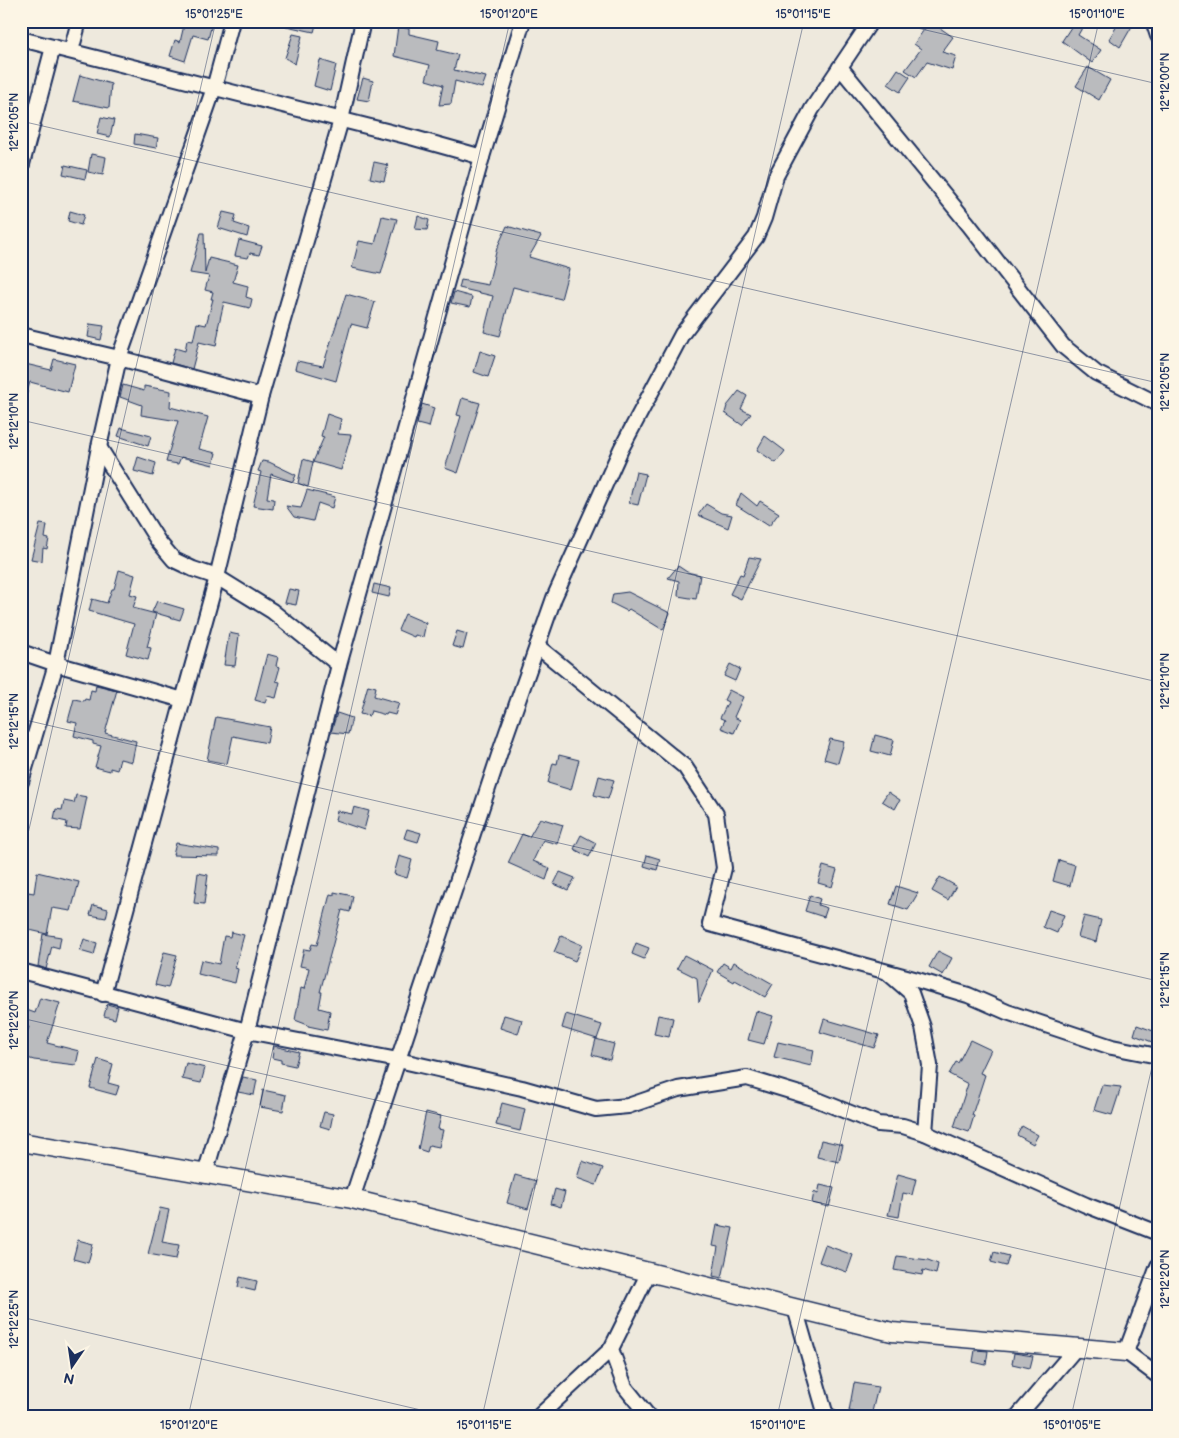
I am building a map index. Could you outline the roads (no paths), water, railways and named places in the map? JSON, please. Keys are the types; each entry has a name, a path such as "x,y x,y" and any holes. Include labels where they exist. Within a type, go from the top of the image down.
{"street":[{"path":"71,52 79,21"},
{"path":"21,782 56,664 99,447 119,358 214,88 232,21"},
{"path":"103,994 217,577 261,396 341,120 362,21"},
{"path":"205,1174 247,1031 339,665 482,157 523,21"},
{"path":"352,1199 498,758 554,598 621,449 682,334 756,237 764,218 776,176 812,109 871,21"},
{"path":"1153,21 1158,36"},
{"path":"21,39 482,157"},
{"path":"21,168 53,47"},
{"path":"840,67 1064,346 1096,373 1158,404"},
{"path":"21,335 119,358 261,396"},
{"path":"99,447 158,541 174,560 217,577 272,611 339,665"},
{"path":"538,646 685,767 716,814 724,868 710,924 914,978 968,995 1007,1012 1112,1047 1158,1056"},
{"path":"21,652 56,664 183,700"},
{"path":"830,956 885,971 911,993 923,1026 930,1065 925,1133"},
{"path":"21,971 247,1031 398,1060 522,1088 596,1109 628,1106 678,1089 747,1078 813,1098 878,1124 903,1126 925,1133 1086,1205 1158,1233"},
{"path":"21,1142 352,1199 892,1332 1126,1352 1158,1376"},
{"path":"1126,1352 1158,1266"},
{"path":"538,1417 611,1349 650,1272"},
{"path":"796,1308 825,1412 830,1417"},
{"path":"1017,1417 1077,1347"},
{"path":"611,1349 625,1387 649,1417"}]}
